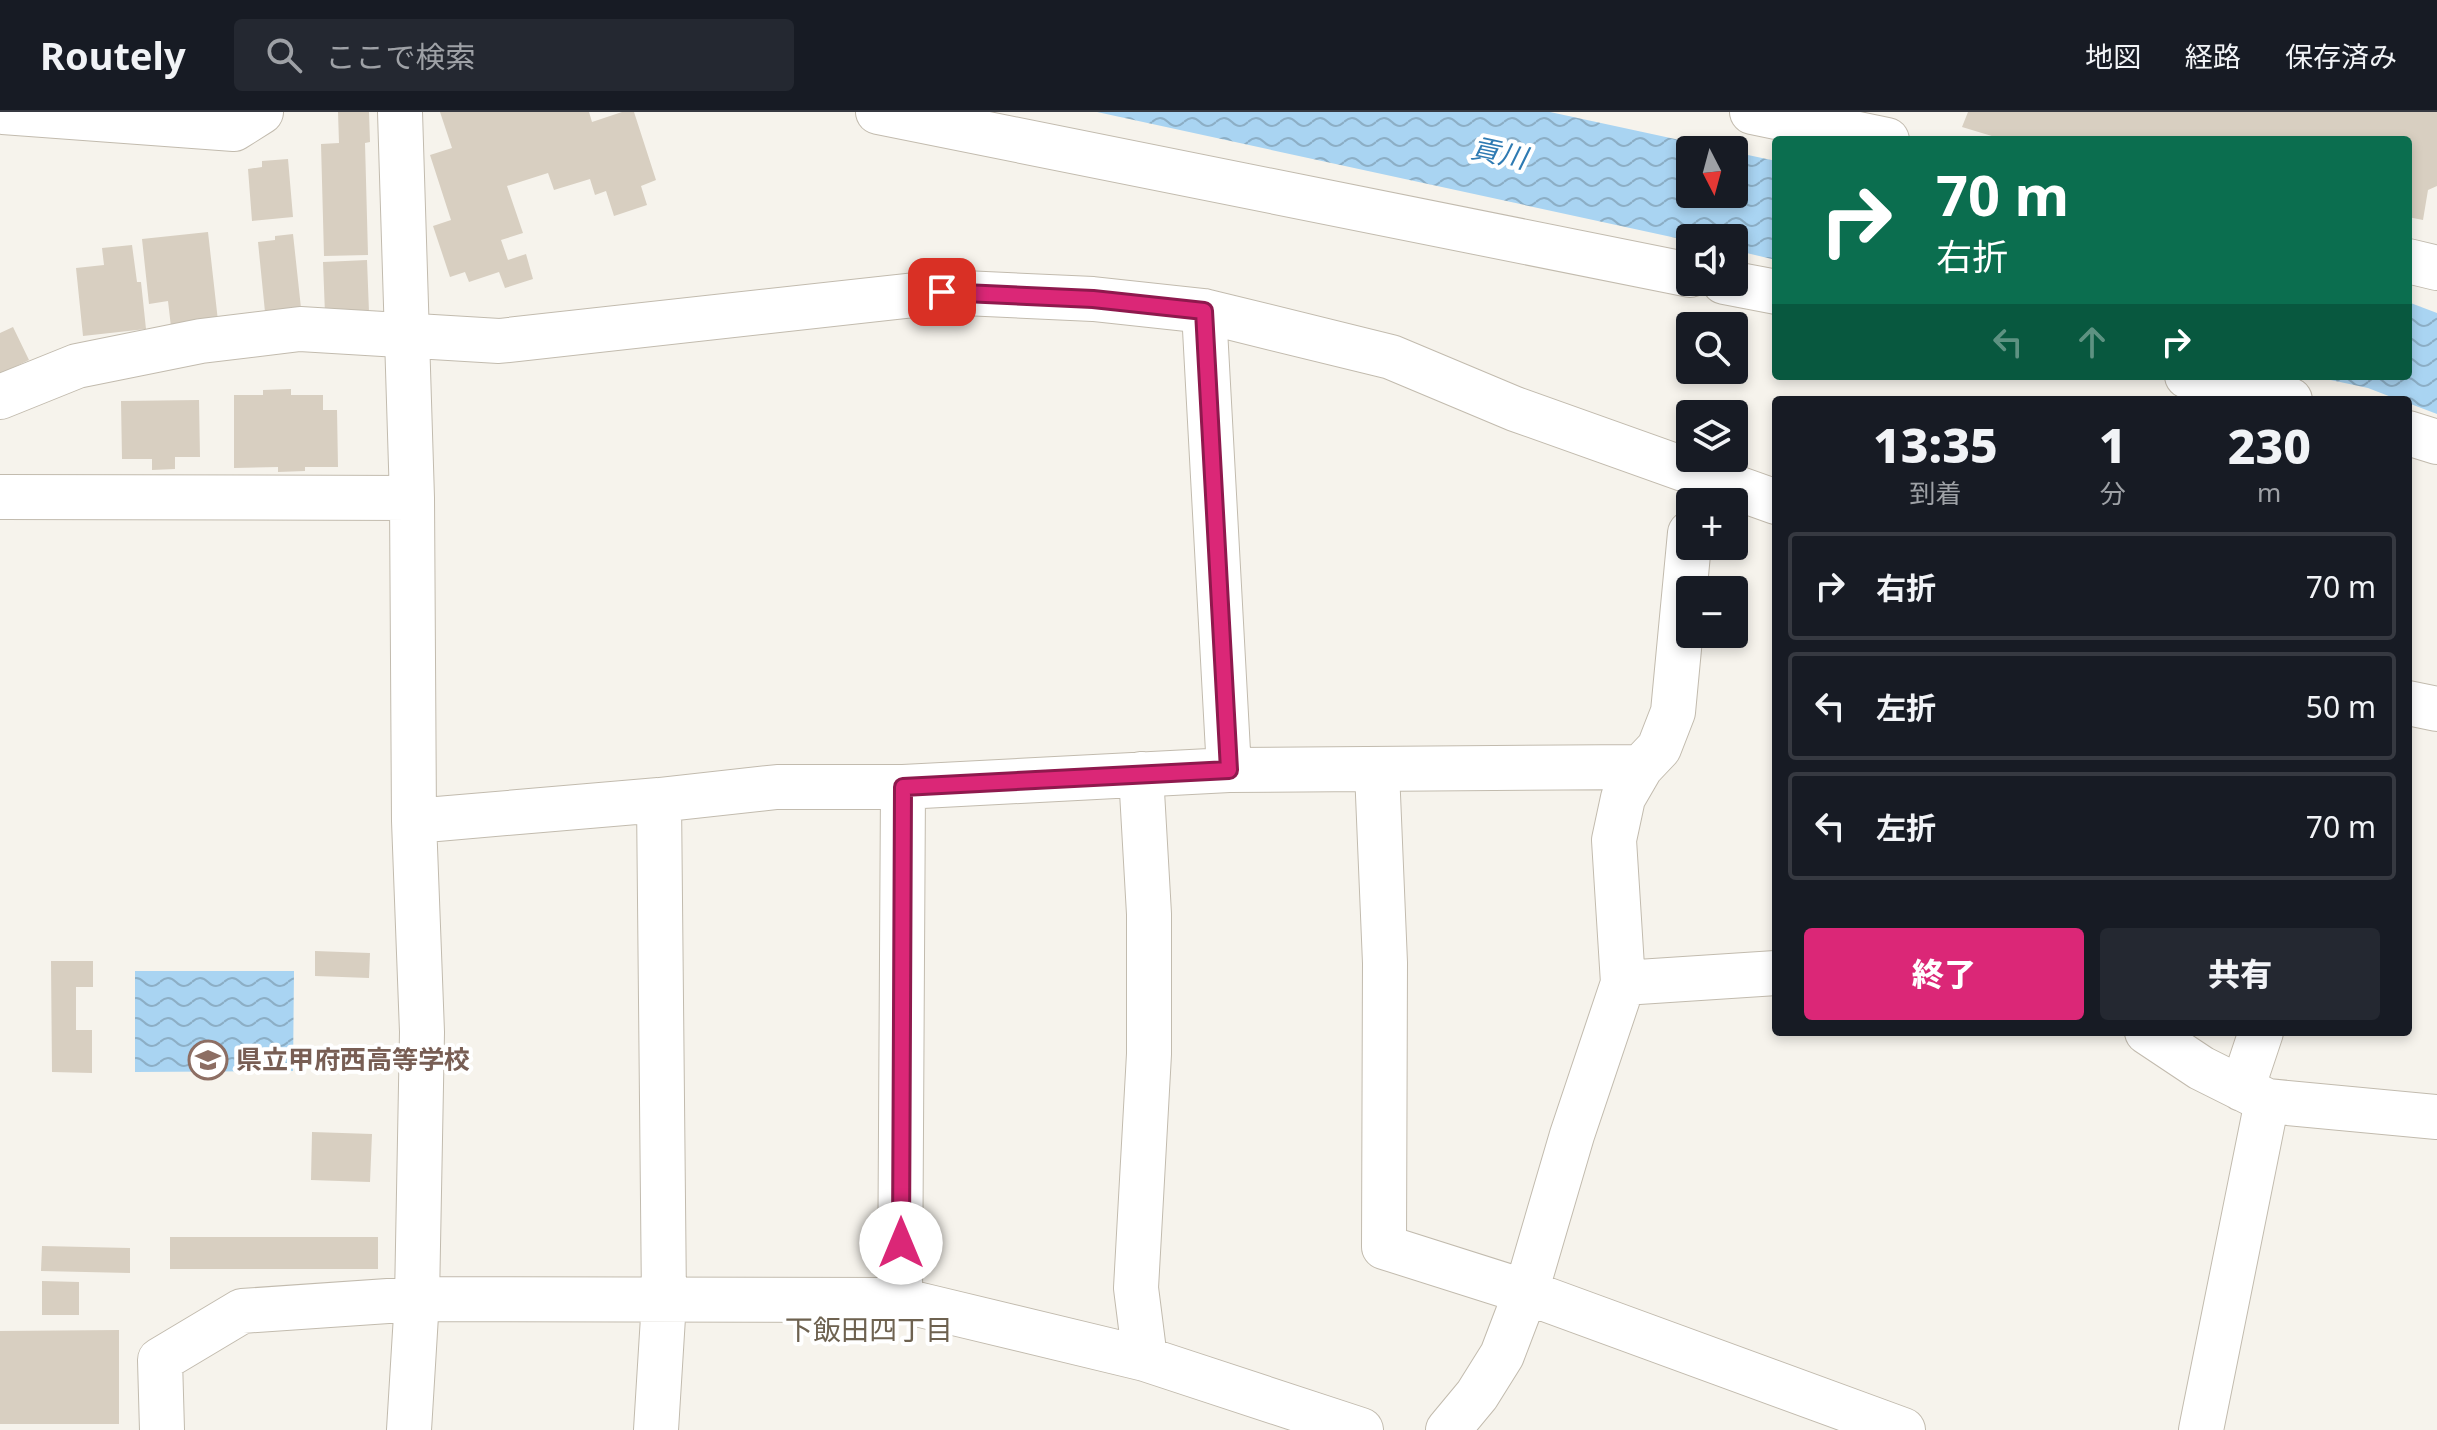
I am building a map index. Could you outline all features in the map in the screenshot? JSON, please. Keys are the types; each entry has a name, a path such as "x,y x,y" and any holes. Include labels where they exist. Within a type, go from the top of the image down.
{"street":[{"path":"3,112 234,129 261,112"},
{"path":"400,112 412,498 414,821 422,1032 417,1299 409,1430"},
{"path":"878,112 1676,272"},
{"path":"1752,112 1868,136"},
{"path":"2412,262 2437,268"},
{"path":"1748,287 1772,291"},
{"path":"0,397 77,366 201,341 300,329 499,341 942,292 1093,299 1204,311 1391,357 1694,488"},
{"path":"1204,311 1229,770"},
{"path":"2204,380 2273,396"},
{"path":"2412,434 2437,442"},
{"path":"0,497 412,498"},
{"path":"1748,497 1772,501"},
{"path":"1448,1430 1477,1395 1502,1355 1526,1292 1572,1135 1623,983 1614,840 1623,798 1641,767 1659,748 1673,712 1687,560"},
{"path":"2412,704 2437,709"},
{"path":"414,821 777,787 903,787 1229,770 1641,767"},
{"path":"1377,771 1385,963 1384,1247 1526,1292 1903,1430"},
{"path":"1141,774 1149,914 1149,1054 1136,1288 1145,1359"},
{"path":"900,1300 903,787"},
{"path":"656,1430 664,1301 659,800"},
{"path":"1623,983 1772,973"},
{"path":"2153,1036 2201,1068 2254,1095 2437,1117"},
{"path":"2201,1430 2261,1036"},
{"path":"162,1430 160,1360 242,1311 417,1299 900,1300 1145,1359 1361,1430"}],"water":[{"name":"貢川","path":"1097,112 1550,112 1676,139 1676,208 1748,208 1748,155 1772,160 1772,259 1748,253 1748,224 1676,224 1676,238"},
{"path":"2412,304 2437,313 2437,414 2412,405 2412,396 2389,396 2331,380 2412,380"},
{"path":"135,971 294,971 293,1071 135,1072"}],"building":[{"path":"338,112 369,112 370,142 365,143 368,255 324,256 321,144 339,143"},
{"path":"440,112 589,112 592,122 622,112 634,112 656,180 641,186 647,205 614,216 606,191 595,195 590,179 554,190 548,173 507,186 523,233 501,240 508,260 526,254 533,279 505,288 499,272 469,282 465,272 450,277 433,226 451,220 430,155 452,148"},
{"path":"1968,112 2437,112 2437,186 2428,190 2423,220 2412,218 2412,136 1992,136 1962,127"},
{"path":"288,159 293,217 252,221 248,169 262,167 262,161"},
{"path":"208,232 218,321 171,327 168,301 149,304 142,239"},
{"path":"293,234 301,308 265,312 258,242"},
{"path":"132,245 137,282 141,282 146,329 83,336 76,268 104,265 102,248"},
{"path":"367,260 369,312 325,314 323,262"},
{"path":"13,327 29,360 0,374 0,333"},
{"path":"291,389 291,395 323,395 323,410 337,410 338,467 305,467 305,471 278,472 278,467 234,468 234,395 263,395 263,390"},
{"path":"199,400 200,457 175,457 175,469 152,470 152,459 122,459 121,401"},
{"path":"315,951 370,953 369,978 315,976"},
{"path":"51,961 93,961 93,987 76,987 76,1030 92,1030 92,1073 52,1072"},
{"path":"312,1132 372,1134 370,1182 311,1180"},
{"path":"170,1237 378,1237 378,1269 170,1269"},
{"path":"42,1246 130,1248 130,1273 41,1271"},
{"path":"42,1281 79,1282 79,1315 42,1315"},
{"path":"119,1330 119,1424 0,1424 0,1331"}],"place":[{"name":"県立甲府西高等学校","path":"208,1060"}],"district":[{"name":"下飯田四丁目","path":"869,1330"}],"route":[{"path":"901,1243 903,787 1229,770 1204,311 1093,299 942,292"}]}
